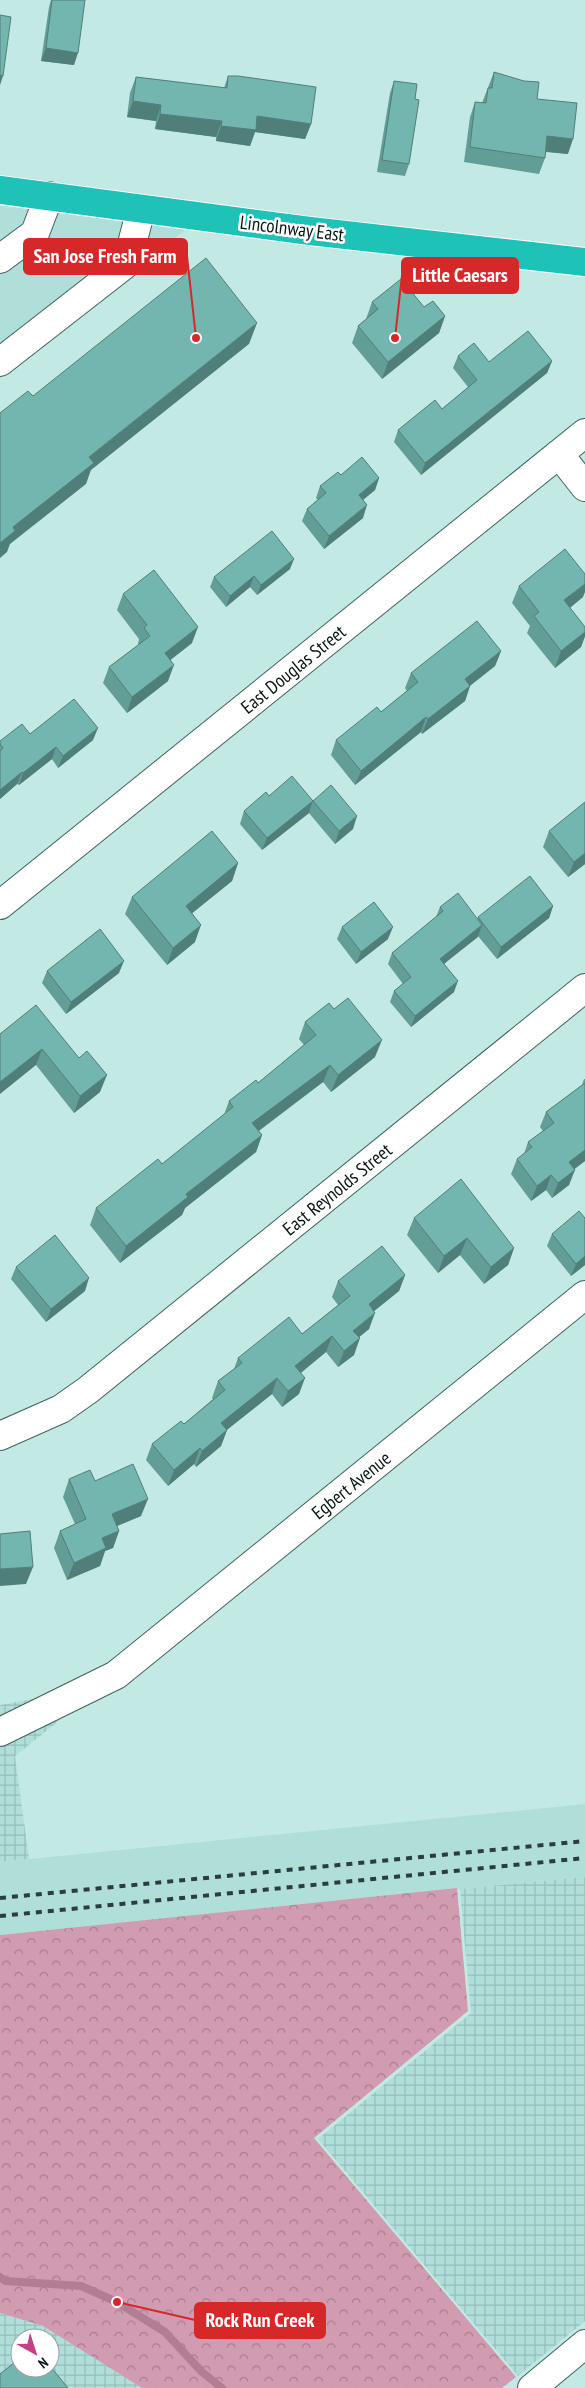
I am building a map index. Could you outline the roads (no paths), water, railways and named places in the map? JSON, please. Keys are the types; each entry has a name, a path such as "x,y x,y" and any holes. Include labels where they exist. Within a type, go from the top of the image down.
{"highway":[{"name":"Lincolnway East","path":"0,190 310,231 585,262"}],"street":[{"path":"0,258 35,233 49,196"},
{"path":"0,362 127,263 141,209"},
{"name":"East Douglas Street","path":"0,905 585,433"},
{"path":"559,454 585,487"},
{"name":"East Reynolds Street","path":"0,1436 62,1409 88,1390 585,988"},
{"name":"Egbert Avenue","path":"0,1732 116,1675 585,1295"},
{"path":"532,2388 585,2344"}],"waterway":[{"path":"0,2277 5,2281 81,2286 117,2302 165,2332 202,2372 222,2388"}],"railway":[{"path":"0,1898 585,1841"},
{"path":"0,1916 585,1858"}],"place":[{"name":"San Jose Fresh Farm","path":"196,338"},
{"name":"Little Caesars","path":"395,338"},
{"name":"Rock Run Creek","path":"117,2302"}]}
